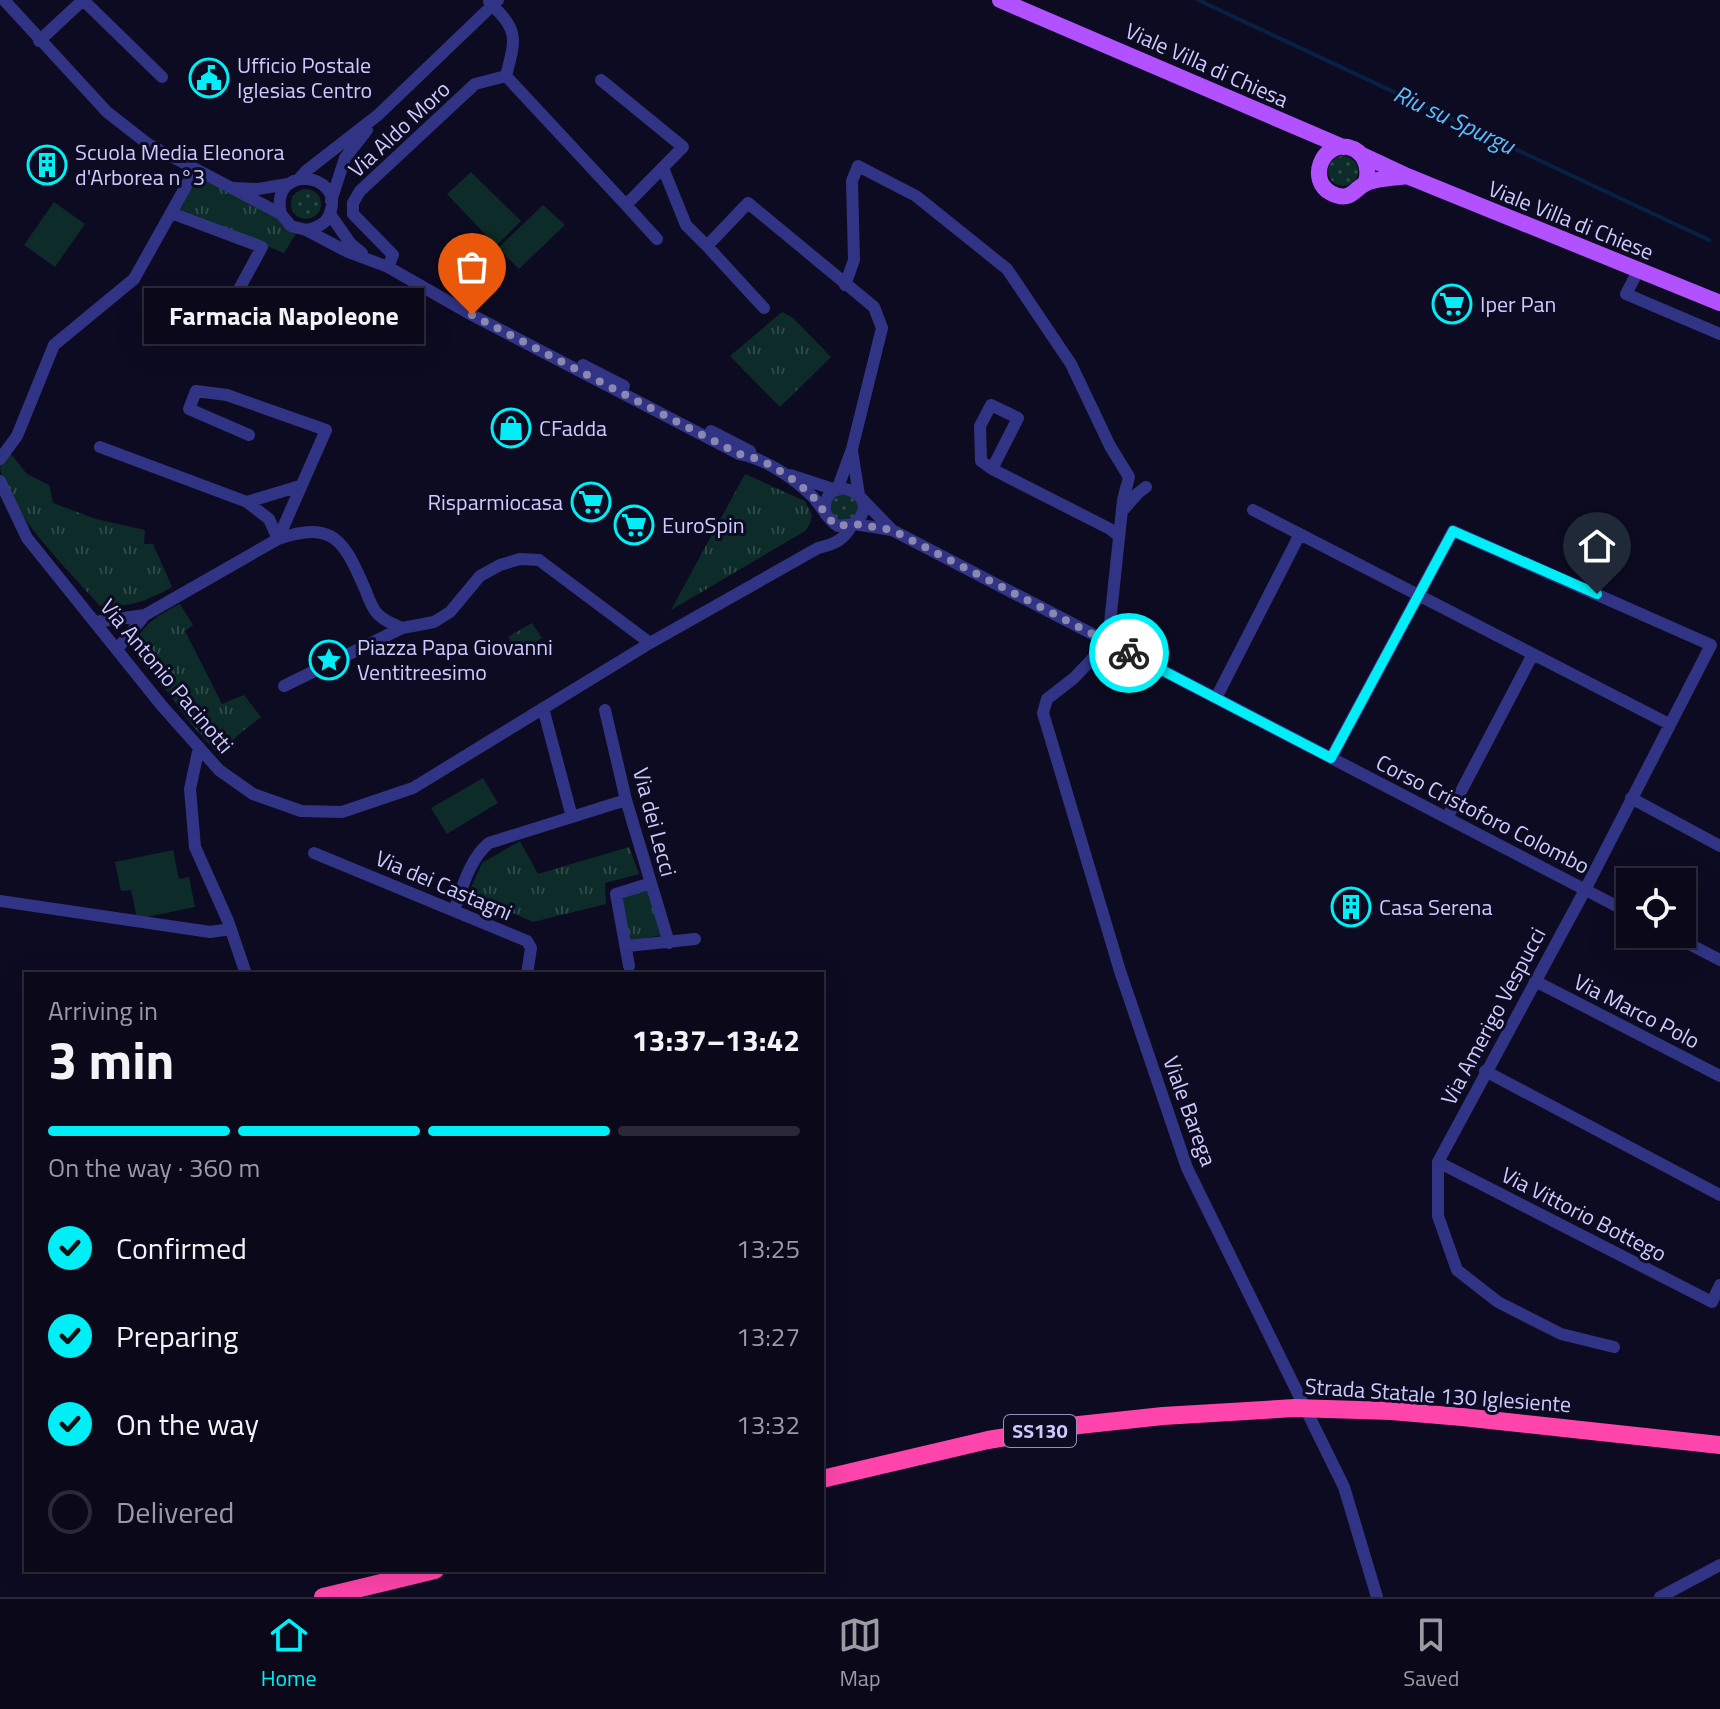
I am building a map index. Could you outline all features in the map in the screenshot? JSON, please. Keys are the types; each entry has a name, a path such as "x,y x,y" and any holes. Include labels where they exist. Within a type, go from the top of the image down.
{"highway":[{"name":"Strada Statale 130 Iglesiente","path":"824,1479 988,1440 1079,1425 1262,1409 1339,1409 1462,1417 1720,1445"},
{"path":"323,1597 427,1572"}],"main road":[{"name":"Viale Villa di Chiesa","path":"1000,0 1407,176"},
{"name":"Viale Villa di Chiesa","path":"1307,133 1322,159 1321,183 1332,194 1348,196 1361,189 1366,182 1407,176"},
{"path":"1322,159 1335,148 1343,147"},
{"path":"1360,154 1368,167 1366,182"},
{"name":"Viale Villa di Chiese","path":"1407,176 1720,303"}],"street":[{"path":"39,41 83,0 162,77"},
{"path":"281,214 280,198 294,182 378,115 488,5 498,0"},
{"name":"Corso Cristoforo Colombo","path":"4,2 107,112 148,144 281,214 291,226 388,267 603,385 780,472 811,495 838,526 853,524 892,530"},
{"path":"488,5 510,22 514,45 506,76 657,239"},
{"name":"Via Aldo Moro","path":"388,267 393,255 353,214 353,203 360,191 475,84 506,76"},
{"path":"601,80 683,147 626,205"},
{"path":"306,230 320,226 331,208 345,158 378,115"},
{"path":"845,285 854,260 852,181 858,166 916,196 1007,269 1073,370 1110,446 1129,477 1123,500 1108,642"},
{"path":"663,168 686,225 764,308"},
{"path":"0,459 17,436 54,345 134,279 195,170"},
{"name":"Corso Cristoforo Colombo","path":"231,188 258,189 313,179 322,183 328,190 331,208 350,243 368,258"},
{"path":"707,246 748,203 874,307 882,328 852,449 836,490 827,500 828,532 818,548"},
{"path":"171,213 262,247 238,291"},
{"path":"1638,271 1626,294 1720,334"},
{"path":"249,435 189,409 196,391 227,395 326,430 278,539"},
{"path":"992,469 1018,418 991,405 980,426 981,461 992,469 1110,529 1119,536"},
{"path":"100,447 247,502 269,519 278,539"},
{"path":"852,449 862,515 853,524"},
{"name":"Corso Cristoforo Colombo","path":"780,472 836,490 847,488 892,530 1616,906"},
{"name":"Via Antonio Pacinotti","path":"0,481 27,538 219,770 253,794 301,811 342,812 413,788 650,643 818,548 834,544 846,536 853,524"},
{"path":"247,502 300,486"},
{"path":"1124,509 1146,487"},
{"path":"1253,510 1669,724"},
{"path":"118,648 145,615 278,539 298,532 318,531 338,541 351,557 375,612 387,622 402,628"},
{"name":"Via Amerigo Vespucci","path":"1420,596 1453,531 1711,645 1585,890 1438,1162"},
{"path":"1216,698 1300,534"},
{"path":"284,686 402,628 434,622 450,612 480,576 520,559 539,560 650,643"},
{"path":"1331,758 1420,596"},
{"path":"95,622 145,615"},
{"name":"Viale Barega","path":"1108,642 1074,678 1047,699 1043,713 1120,971 1187,1168 1344,1487 1377,1597"},
{"path":"1447,818 1533,654"},
{"path":"543,708 572,817"},
{"name":"Via dei Lecci","path":"605,710 626,800 669,943"},
{"path":"199,747 190,789 195,847 231,929 245,972"},
{"path":"1631,798 1720,846"},
{"path":"454,911 482,848 497,838 626,800"},
{"name":"Via dei Castagni","path":"314,853 527,941 531,948 527,972"},
{"path":"629,966 616,894 651,883"},
{"path":"0,901 210,932 231,929"},
{"path":"627,946 695,939"},
{"path":"1696,948 1720,960"},
{"name":"Via Marco Polo","path":"1535,981 1720,1076"},
{"path":"1485,1071 1720,1195"},
{"path":"1438,1162 1438,1216 1457,1270 1498,1302 1561,1334 1614,1347"},
{"name":"Via Vittorio Bottego","path":"1438,1162 1712,1302 1720,1285"},
{"path":"1660,1597 1720,1565"}],"green space":[{"path":"1343,156 1354,160 1358,171 1354,182 1343,186 1332,182 1328,171 1332,160"},
{"path":"471,172 521,221 496,246 447,194"},
{"path":"197,175 279,215 297,232 284,253 178,210"},
{"path":"306,189 317,193 321,204 317,215 306,219 295,215 291,204 295,193"},
{"path":"54,202 85,224 55,267 24,245"},
{"path":"543,205 565,225 519,269 498,248"},
{"path":"782,312 793,318 831,357 780,407 730,356"},
{"path":"10,453 27,474 49,485 53,503 96,519 145,530 144,544 153,544 172,587 138,602 100,606 56,558 12,499 0,464"},
{"path":"745,474 805,501 812,515 810,524 805,531 671,610"},
{"path":"845,492 859,502 858,515 843,523 832,517 829,505 833,497"},
{"path":"180,604 193,625 185,631 222,704 244,695 261,717 238,735 220,756 192,725 133,646 152,620"},
{"path":"532,623 542,638 516,654 508,637"},
{"path":"483,778 498,803 447,834 431,808"},
{"path":"520,841 538,874 629,847 639,874 605,883 606,904 533,922 508,911 503,920 465,901 482,863"},
{"path":"173,850 179,879 189,877 195,907 137,919 131,890 121,891 115,862"},
{"path":"649,888 662,935 630,941 620,895"}],"waterway":[{"name":"Riu su Spurgu","path":"1198,0 1709,240"}],"way so far":[{"path":"472,315 603,385 780,472 811,495 832,523 843,527 854,524 892,530 1129,653"}],"place":[{"name":"Ufficio Postale Iglesias Centro","path":"209,78"},
{"name":"Scuola Media Eleonora d'Arborea n°3","path":"47,165"},
{"name":"Iper Pan","path":"1452,304"},
{"name":"Farmacia Napoleone","path":"472,315"},
{"name":"CFadda","path":"511,428"},
{"name":"Risparmiocasa","path":"591,502"},
{"name":"EuroSpin","path":"634,525"},
{"name":"Piazza Papa Giovanni Ventitreesimo","path":"329,660"},
{"name":"Casa Serena","path":"1351,907"}],"route":[{"path":"1129,653 1331,758 1453,531 1597,594"}]}
